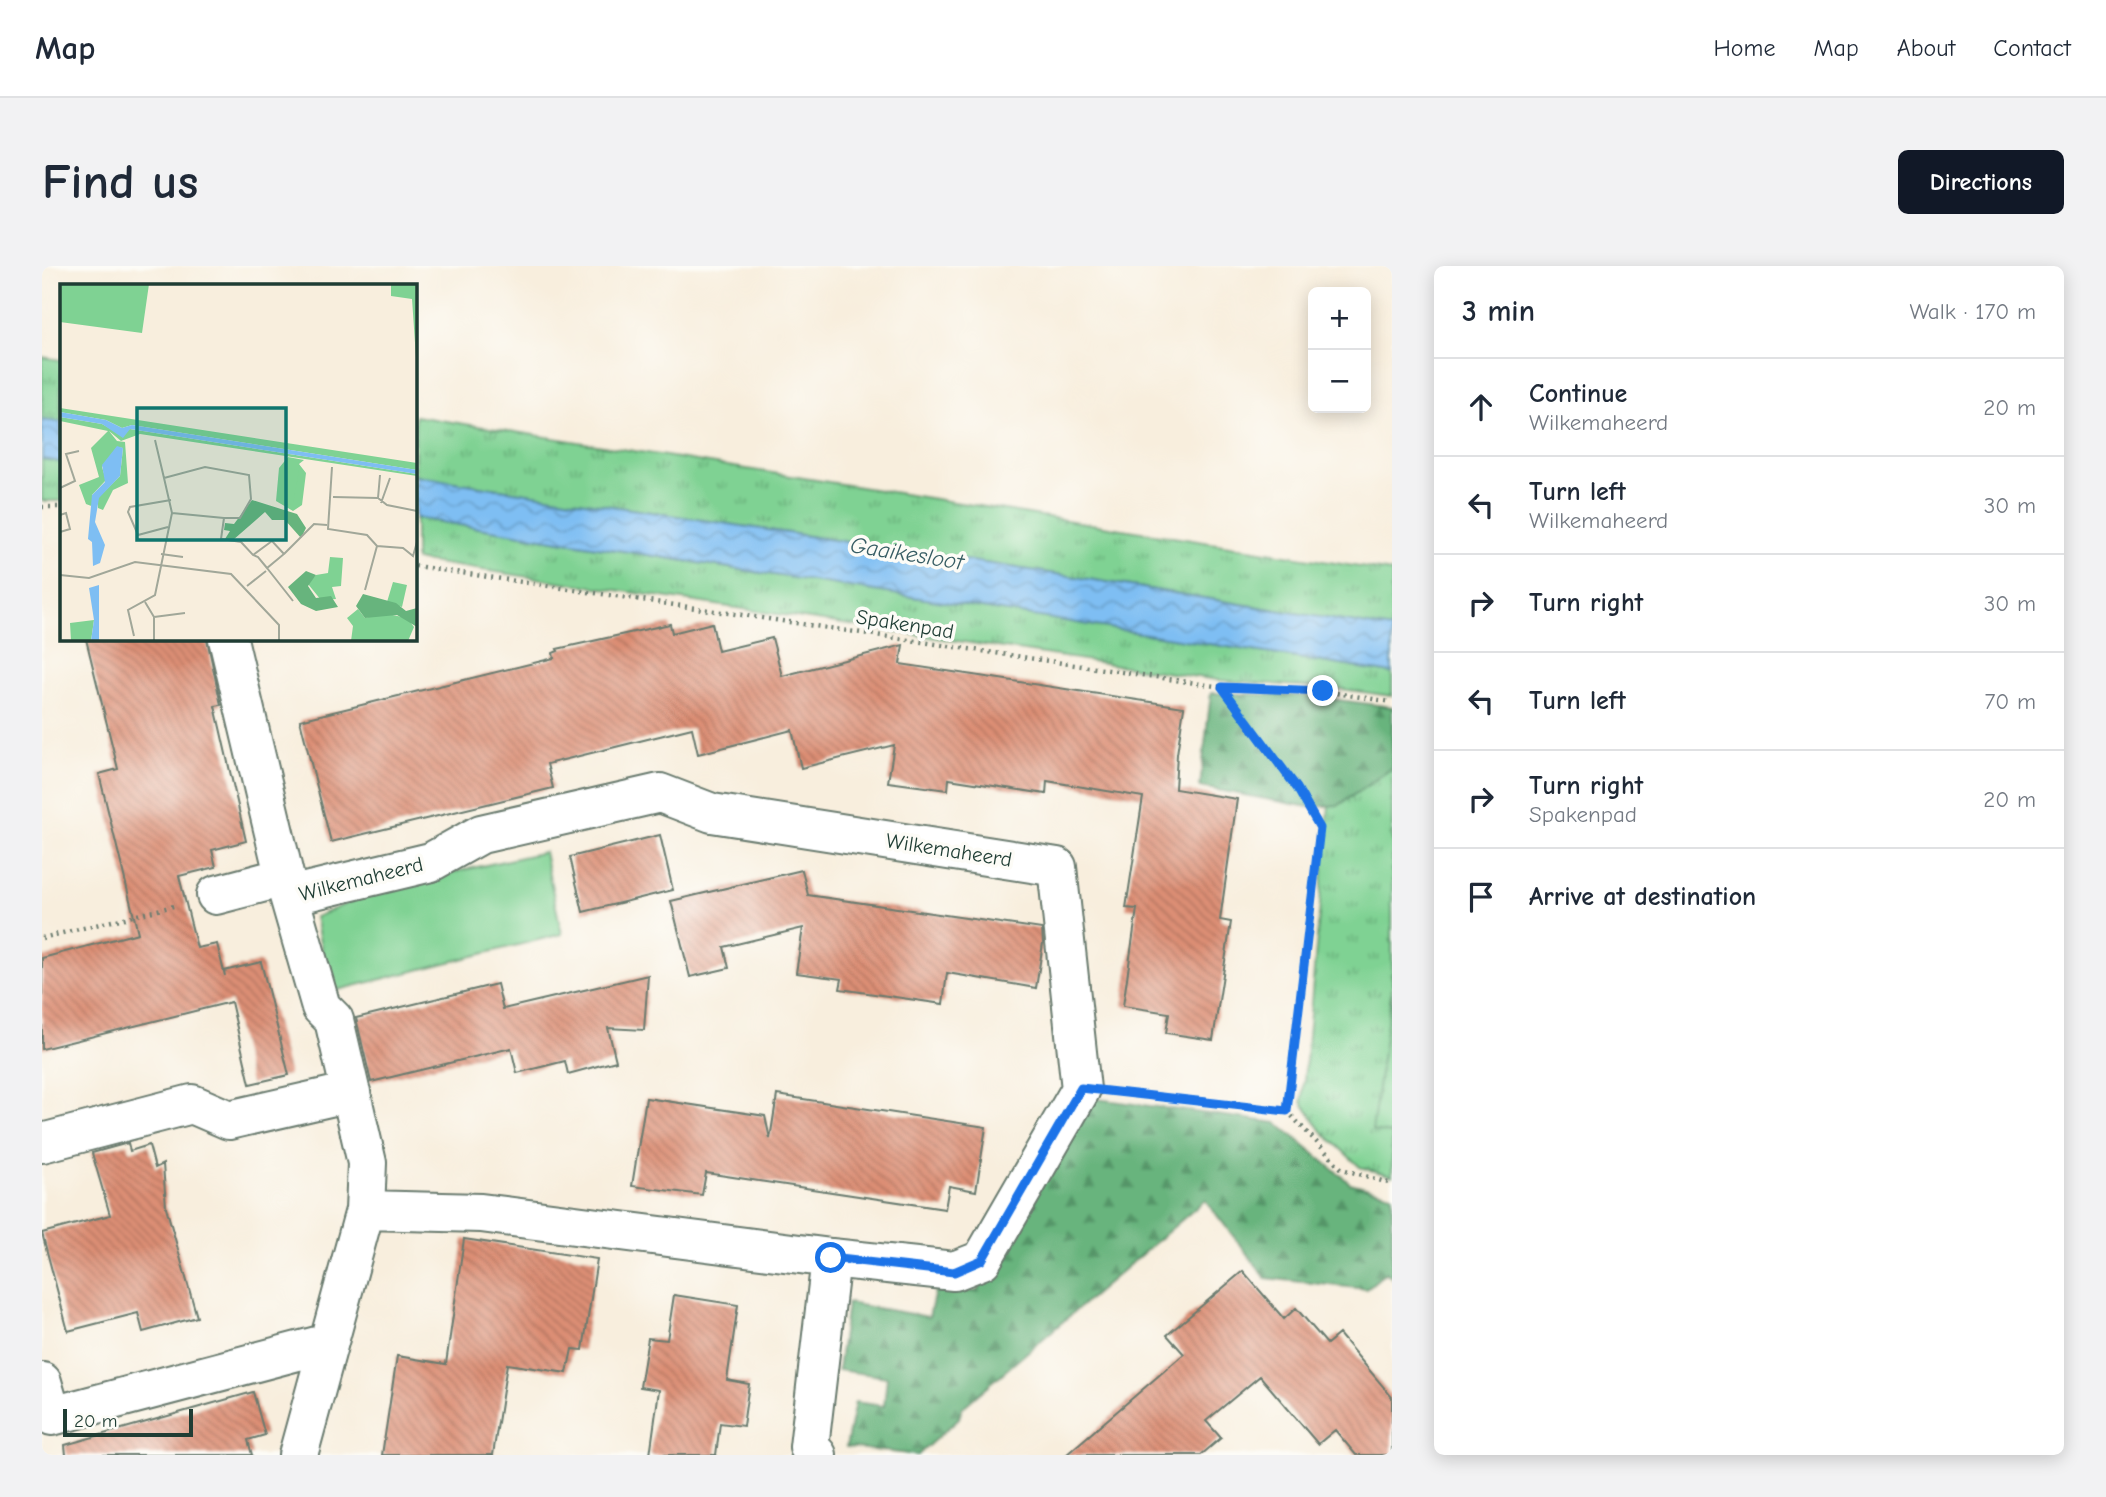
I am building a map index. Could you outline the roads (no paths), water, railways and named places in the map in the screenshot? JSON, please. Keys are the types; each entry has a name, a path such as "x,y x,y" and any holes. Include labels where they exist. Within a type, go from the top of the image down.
{"street":[{"name":"Wilkemaheerd","path":"228,640 287,887 321,1007 334,1020 367,1163 365,1210 298,1455"},
{"name":"Wilkemaheerd","path":"216,895 287,887 431,862 481,834 660,793 712,813 1057,867 1081,1088 982,1260 954,1272 831,1258"},
{"path":"42,1143 192,1104 229,1120 351,1092"},
{"path":"365,1210 481,1213 831,1258 809,1447 817,1455"},
{"path":"42,1382 52,1416 328,1343"}],"water":[{"path":"42,420 60,422 60,462 42,459"},
{"name":"Gaaikesloot","path":"416,476 1076,577 1392,629 1392,673 416,518"}]}
